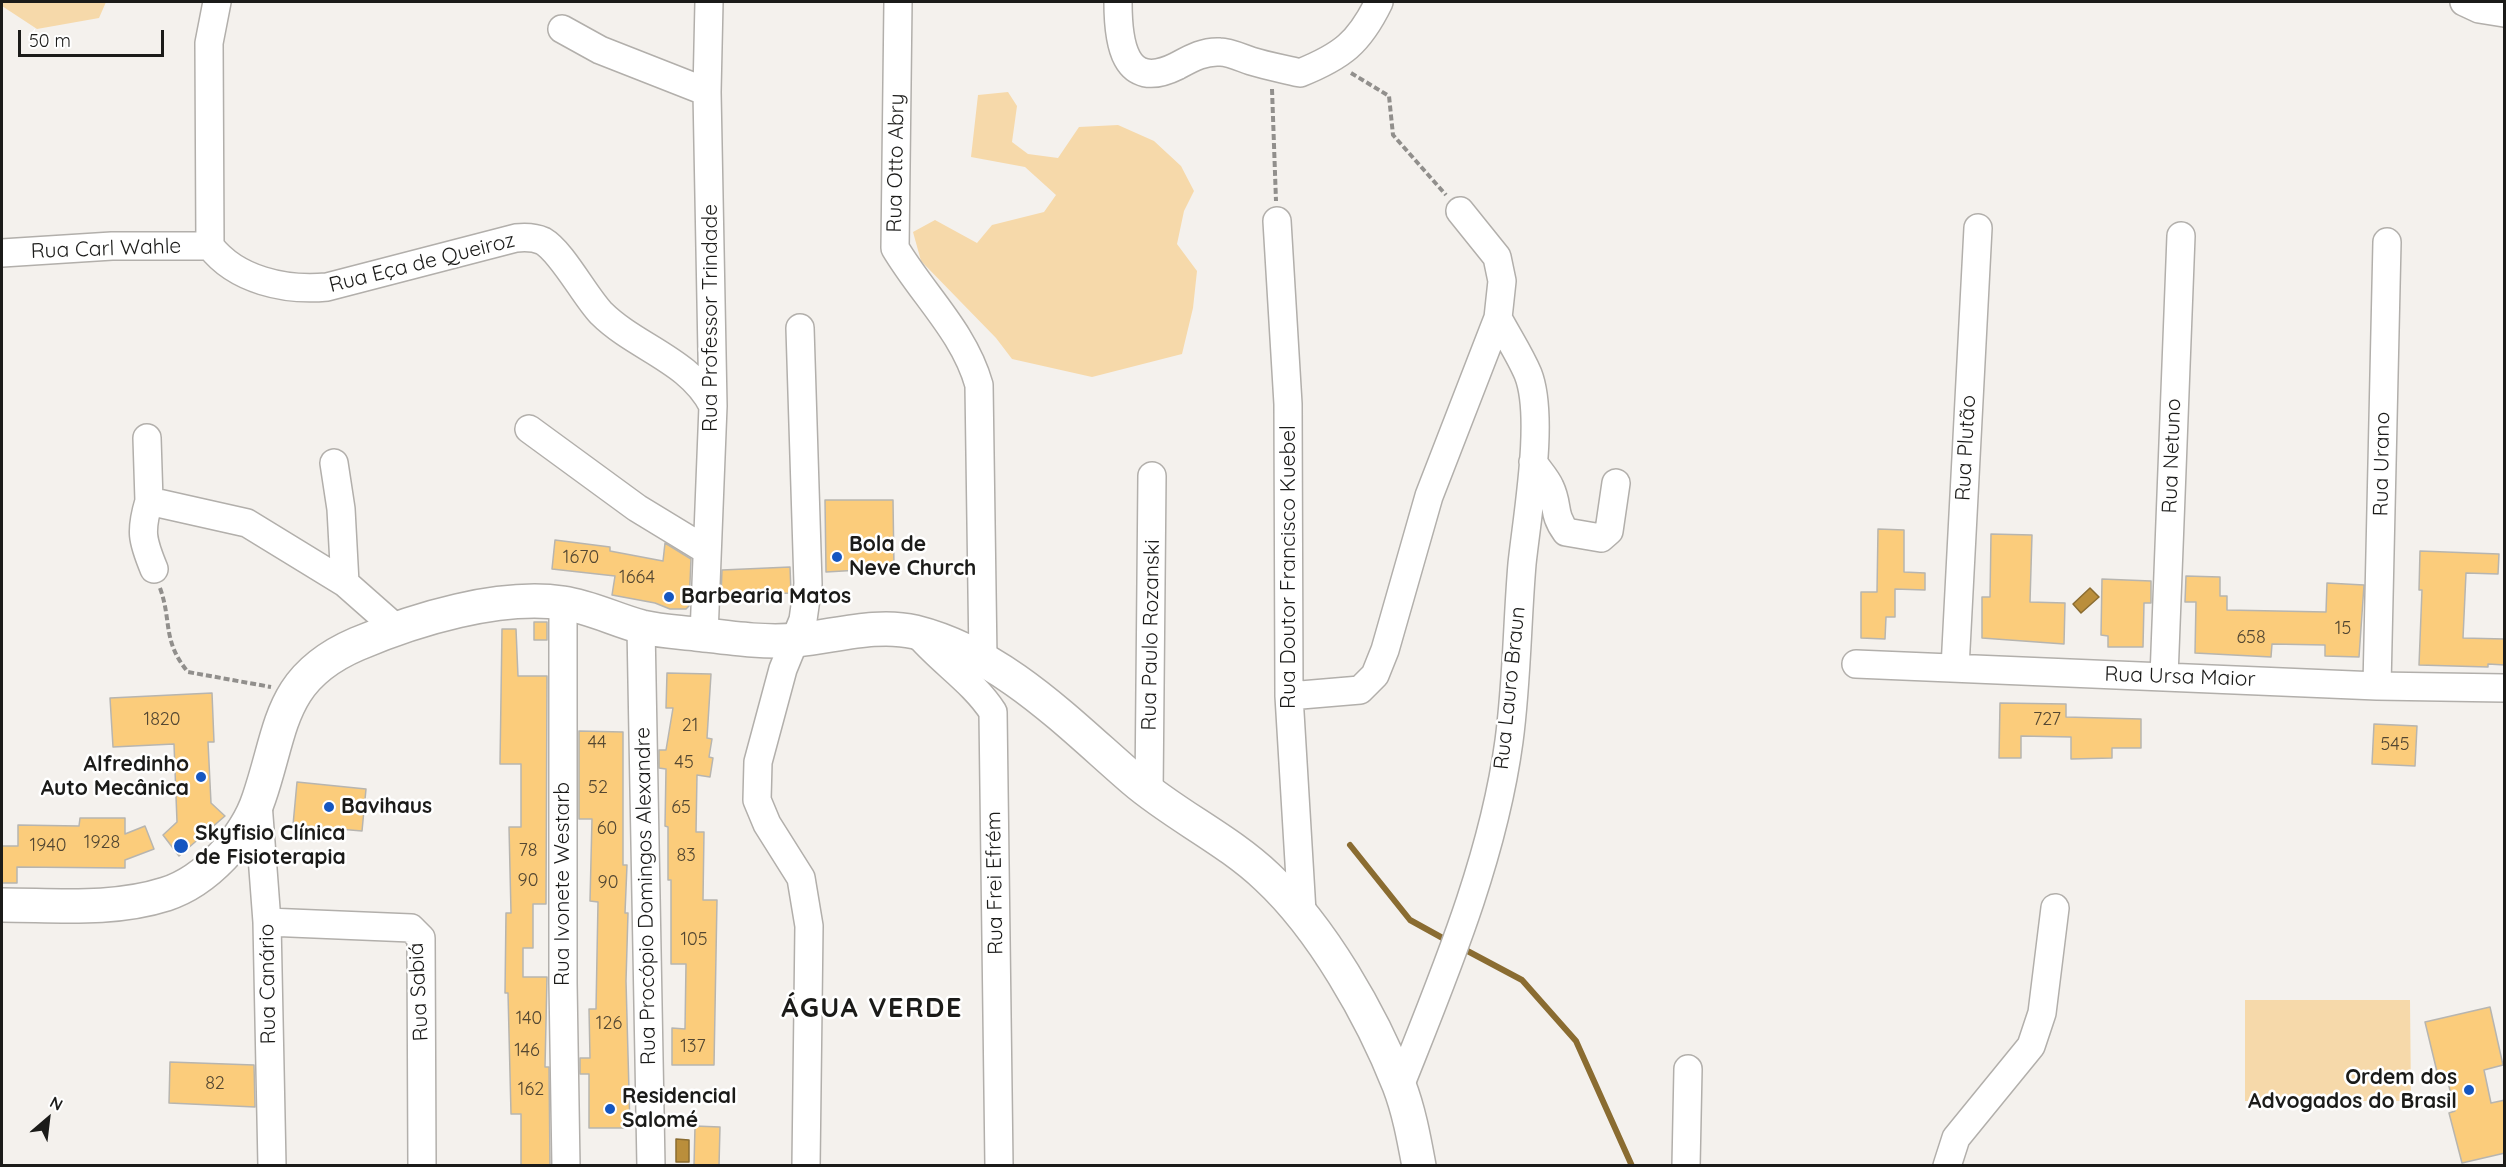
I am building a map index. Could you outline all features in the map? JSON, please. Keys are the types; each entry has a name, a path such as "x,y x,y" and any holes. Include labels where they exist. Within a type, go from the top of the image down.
{"main road":[{"path":"2,905 109,906 171,892 200,876 241,833 258,803 279,722 296,691 316,667 352,646 396,628 468,609 523,602 563,603 602,611 641,627 755,641 797,640 895,629 916,633 983,659 1044,700 1149,793 1236,851 1266,876 1302,912 1362,1006 1400,1086 1419,1166"}],"street":[{"path":"210,246 209,43 217,2"},
{"name":"Rua Professor Trindade","path":"704,635 713,405 707,92 709,2"},
{"name":"Rua Otto Abry","path":"898,2 895,248 909,273 958,336 972,362 979,385 983,659"},
{"path":"1118,2 1118,36 1125,58 1138,70 1154,75 1176,67 1193,57 1221,52 1300,73 1347,50 1372,16 1379,2"},
{"path":"2464,2 2479,9 2505,13"},
{"path":"562,29 600,50 707,92"},
{"path":"1289,696 1360,690 1375,675 1429,496 1498,318 1502,281 1497,257 1460,211"},
{"name":"Rua Doutor Francisco Kuebel","path":"1277,221 1288,404 1289,696 1302,912"},
{"name":"Rua Plutão","path":"1955,668 1978,228"},
{"name":"Rua Netuno","path":"2164,677 2181,236"},
{"name":"Rua Eça de Queiroz","path":"210,246 220,259 252,277 309,289 327,287 516,238 531,237 543,242 555,252 602,313 649,349 678,365 699,383 713,405"},
{"name":"Rua Urano","path":"2377,686 2387,242"},
{"name":"Rua Carl Wahle","path":"2,253 112,246 210,246"},
{"name":"Rua Lauro Braun","path":"1400,1086 1445,972 1470,898 1494,818 1509,741 1533,462 1534,410 1528,376 1498,318"},
{"path":"800,328 808,584 797,640 783,669 758,762 758,800 767,824 801,878 809,926 806,1166"},
{"path":"529,429 637,508 706,550"},
{"path":"147,438 149,501 143,522 142,540 154,569"},
{"path":"1533,462 1550,486 1555,501 1557,520 1566,532 1601,538 1609,531 1616,483"},
{"path":"334,463 341,509 345,583"},
{"name":"Rua Paulo Rozanski","path":"1149,793 1152,476"},
{"path":"149,501 247,523 345,583 396,628"},
{"name":"Rua Ivonete Westarb","path":"563,603 563,983 566,1166"},
{"name":"Rua Procópio Domingos Alexandre","path":"641,627 651,1166"},
{"name":"Rua Frei Efrém","path":"916,633 935,655 983,697 993,712 999,1166"},
{"name":"Rua Ursa Maior","path":"1856,664 2377,686 2505,688"},
{"name":"Rua Canário","path":"258,803 267,922 272,1166"},
{"path":"1947,1166 1956,1138 2031,1046 2042,1013 2055,908"},
{"name":"Rua Sabiá","path":"267,922 411,928 421,938 422,1166"},
{"path":"1686,1166 1688,1069"}],"path":[{"path":"1272,67 1277,221"},
{"path":"1340,75 1351,72 1389,96 1393,135 1460,211"},
{"path":"154,569 164,599 169,640 175,657 188,672 296,691"}],"shaded area":[{"path":"2,2 106,2 99,18 37,29 2,6"},
{"path":"1008,92 1017,106 1012,142 1028,154 1058,158 1079,127 1118,125 1154,141 1181,166 1194,191 1184,211 1177,244 1197,271 1193,308 1182,354 1092,377 1012,359 996,338 921,261 913,232 935,220 977,243 992,225 1044,212 1056,195 1025,167 971,157 978,95"},
{"path":"2090,588 2099,597 2081,613 2073,604"},
{"path":"2245,1000 2410,1000 2411,1101 2245,1101"},
{"path":"676,1139 689,1140 689,1162 676,1162"}],"building":[{"path":"825,500 893,500 894,568 826,572"},
{"path":"1878,529 1904,530 1904,572 1925,573 1925,590 1895,589 1895,617 1886,617 1885,639 1861,638 1861,592 1877,592"},
{"path":"1991,534 2032,535 2030,602 2065,603 2064,644 1982,638 1982,597 1990,597"},
{"path":"555,540 610,547 610,551 663,561 665,543 691,559 689,606 686,609 670,609 655,603 612,595 615,576 552,569"},
{"path":"2420,551 2499,554 2498,574 2466,573 2463,638 2505,639 2505,665 2488,664 2488,667 2419,665 2422,590 2419,590"},
{"path":"790,567 791,593 721,596 722,570"},
{"path":"2186,576 2220,577 2220,596 2227,596 2227,610 2326,612 2327,583 2364,585 2359,657 2325,656 2325,645 2272,644 2271,657 2195,653 2196,602 2185,602"},
{"path":"2102,579 2151,581 2151,603 2144,603 2143,647 2108,647 2108,636 2101,635"},
{"path":"534,622 547,622 547,640 534,640"},
{"path":"502,629 516,629 518,676 547,676 546,904 533,904 533,948 523,948 523,977 547,977 545,1067 549,1067 550,1165 521,1165 521,1114 511,1114 508,993 505,993 506,913 511,913 509,827 521,827 521,764 500,764"},
{"path":"667,673 711,674 707,738 712,739 709,757 713,758 710,777 697,775 696,832 704,832 703,900 717,900 714,1065 672,1065 672,1028 685,1029 686,964 671,964 671,880 668,880 668,827 665,826 666,769 659,768 659,750 666,750 673,708 666,708"},
{"path":"212,693 214,742 208,742 211,803 225,816 179,856 163,835 177,822 174,744 113,747 110,698"},
{"path":"2000,703 2066,704 2066,717 2141,719 2141,748 2112,748 2112,758 2071,759 2071,737 2021,736 2021,758 1999,758"},
{"path":"2374,724 2417,726 2415,766 2372,764"},
{"path":"579,731 623,732 623,865 627,865 625,913 628,913 626,981 630,1128 589,1128 589,1074 580,1074 580,1058 590,1058 589,1009 596,1009 598,902 590,901 592,819 579,819"},
{"name":"Bavihaus","path":"297,782 366,789 362,831 293,825"},
{"path":"80,818 125,818 125,834 145,826 154,849 125,860 125,868 17,867 17,883 2,883 2,846 18,846 18,825 79,826"},
{"name":"Ordem dos Advogados do Brasil","path":"2490,1007 2503,1065 2484,1070 2491,1103 2505,1100 2505,1153 2462,1163 2449,1113 2455,1111 2447,1078 2439,1080 2425,1022"},
{"path":"170,1062 254,1065 255,1107 169,1103"},
{"path":"695,1126 720,1127 719,1166 694,1166"}],"waterway":[{"path":"1350,845 1410,920 1448,941"},
{"path":"1460,947 1522,980 1576,1041 1632,1166"}],"place":[{"name":"Bola de Neve Church","path":"837,557"},
{"name":"Barbearia Matos","path":"669,597"},
{"name":"Alfredinho Auto Mecânica","path":"201,777"},
{"name":"Bavihaus","path":"329,807"},
{"name":"Skyfisio Clínica de Fisioterapia","path":"181,846"},
{"name":"Ordem dos Advogados do Brasil","path":"2469,1090"},
{"name":"Residencial Salomé","path":"610,1109"}],"district":[{"name":"ÁGUA VERDE","path":"872,1009"}]}
